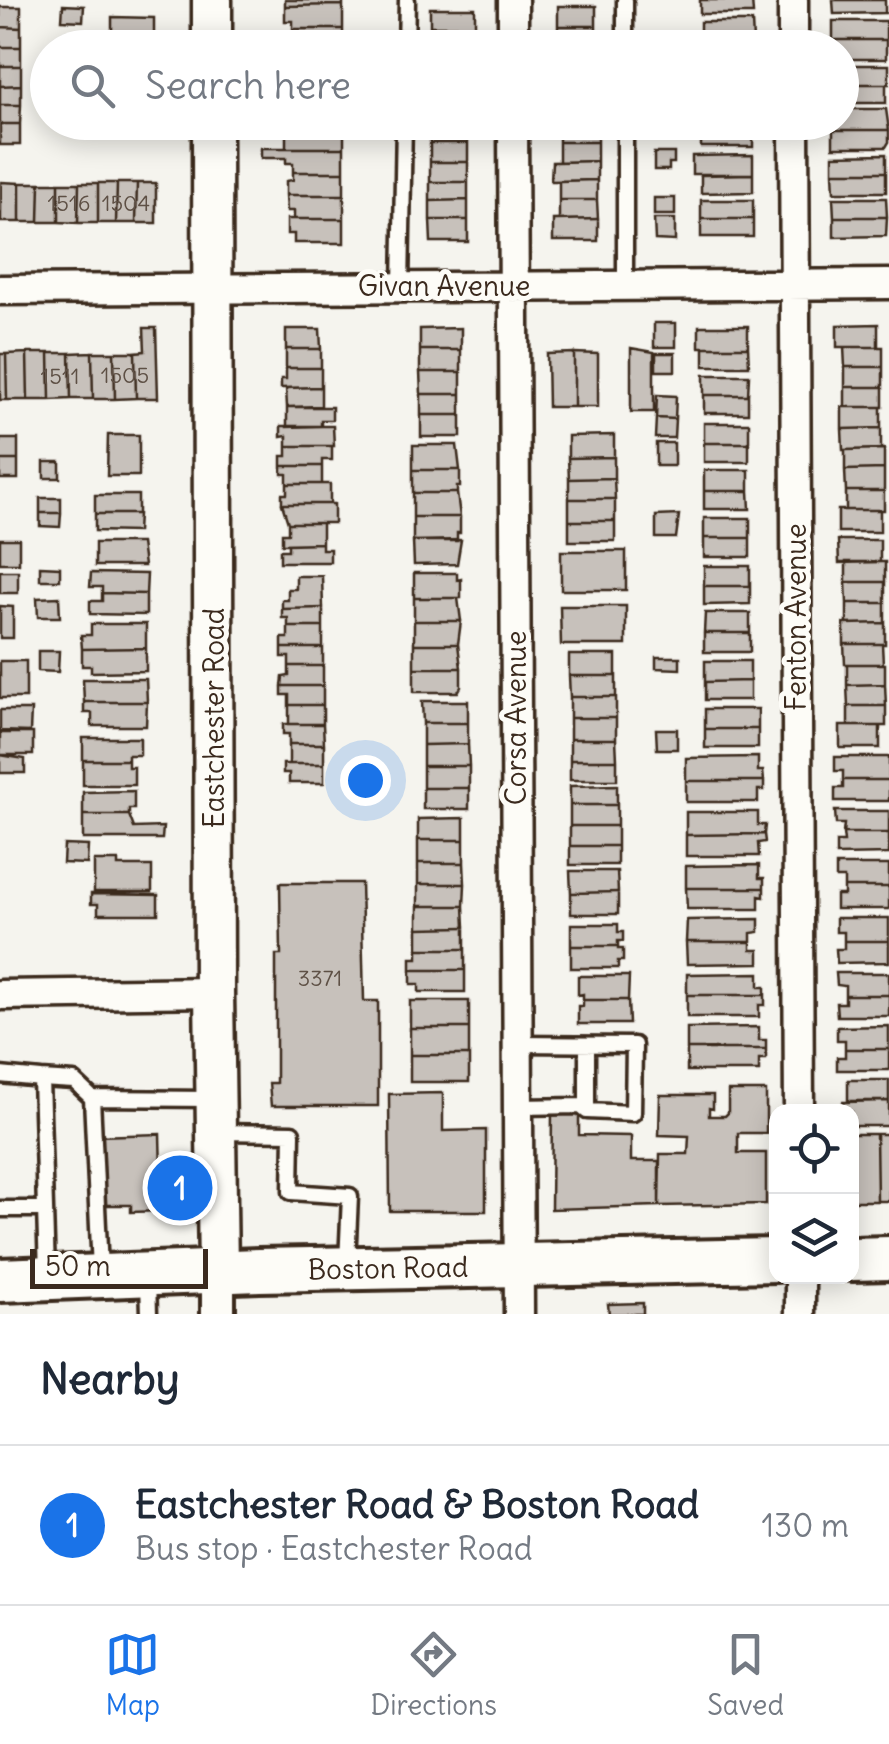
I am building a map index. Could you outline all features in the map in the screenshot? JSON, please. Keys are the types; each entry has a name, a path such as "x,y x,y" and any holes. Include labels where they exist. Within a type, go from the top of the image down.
{"main road":[{"path":"212,0 212,30"},
{"name":"Eastchester Road","path":"212,140 218,1271"},
{"path":"859,1258 889,1258"},
{"name":"Boston Road","path":"0,1280 101,1276 148,1294 218,1271 769,1260"}],"street":[{"path":"513,0 513,30"},
{"path":"793,0 793,30"},
{"name":"Corsa Avenue","path":"514,140 519,1314"},
{"name":"Fenton Avenue","path":"794,140 799,1104"},
{"name":"Givan Avenue","path":"0,290 889,284"},
{"path":"0,994 214,992"},
{"name":"Eastchester Road","path":"218,1271 218,1314"},
{"path":"800,1284 800,1314"}],"lane":[{"path":"406,0 406,30"},
{"path":"625,0 625,30"},
{"path":"402,287 404,140"},
{"path":"625,140 625,286"},
{"path":"518,1044 634,1045 634,1113 587,1110 581,1106 518,1107"},
{"path":"586,1045 587,1110"},
{"path":"0,1075 74,1081 92,1098 216,1116 292,1133 291,1192 350,1196 347,1268"},
{"path":"42,1079 48,1278"},
{"path":"92,1098 101,1276"},
{"path":"0,1209 46,1208"}],"building":[{"path":"285,0 343,0 343,5 285,6"},
{"path":"700,0 752,0 753,14 700,14"},
{"path":"833,0 885,0 885,13 834,14"},
{"path":"63,5 84,6 83,21 62,20"},
{"path":"343,5 343,29 293,29 293,21 285,21 285,6"},
{"path":"558,6 596,6 596,26 558,26"},
{"path":"0,7 21,7 21,28 0,27"},
{"path":"430,8 475,8 475,26 430,26"},
{"path":"112,17 154,18 154,30 112,30"},
{"path":"833,21 886,21 886,40 859,40 859,30 833,30"},
{"path":"700,22 752,22 752,30 700,30"},
{"path":"430,26 467,26 467,30 430,30"},
{"path":"558,26 596,26 596,30 558,30"},
{"path":"0,27 21,28 21,47 0,47"},
{"path":"859,40 886,40 886,59 859,59"},
{"path":"0,47 21,47 21,66 0,66"},
{"path":"859,65 889,65 889,84 859,84"},
{"path":"0,66 21,66 21,85 0,86"},
{"path":"859,84 886,84 886,103 859,103"},
{"path":"21,85 21,105 0,105 0,86"},
{"path":"0,105 21,105 20,124 0,124"},
{"path":"859,109 886,109 889,130 859,130"},
{"path":"0,124 20,124 20,145 0,145"},
{"path":"859,130 889,130 886,147 833,147 833,140 859,140"},
{"path":"286,140 344,140 344,148 286,148"},
{"path":"430,140 468,140 468,143"},
{"path":"559,140 597,140 597,142"},
{"path":"701,140 753,140 753,147 701,147"},
{"path":"559,142 597,142 597,161 559,162"},
{"path":"430,143 468,143 468,162 430,162"},
{"path":"261,148 344,148 344,172 293,172 293,163 286,163 286,158 261,158"},
{"path":"654,153 674,153 669,170 654,170"},
{"path":"886,154 886,172 833,172 833,155"},
{"path":"753,155 753,174 692,174 692,156"},
{"path":"597,161 597,180 551,181 552,162"},
{"path":"430,162 468,162 468,182 430,182"},
{"path":"293,172 344,172 344,195 286,195 286,181 293,180"},
{"path":"833,172 886,172 886,192 834,192"},
{"path":"753,174 753,192 701,193 701,175"},
{"path":"597,180 597,200 559,200 559,181"},
{"path":"1,182 20,183 20,222 1,222"},
{"path":"430,182 468,182 468,200 430,201"},
{"path":"20,183 40,183 39,222 20,222"},
{"path":"40,183 59,183 59,222 39,222"},
{"path":"59,183 79,183 78,223 59,222"},
{"path":"79,183 98,183 98,223 78,223"},
{"path":"98,183 117,183 116,223 98,223"},
{"path":"117,183 137,183 136,223 116,223"},
{"path":"137,183 156,183 156,223 136,223"},
{"path":"286,195 344,195 344,219 294,219 294,211 287,211"},
{"path":"654,198 675,198 675,215 654,215"},
{"path":"833,198 886,198 887,217 834,217"},
{"path":"468,200 468,220 430,220 430,201"},
{"path":"559,200 597,200 598,219 559,220"},
{"path":"701,200 753,200 753,219 701,219"},
{"path":"834,217 887,217 886,236 834,237"},
{"path":"287,219 344,219 344,243 294,243 294,234 287,234"},
{"path":"598,219 598,241 553,241 553,220"},
{"path":"654,219 675,219 675,241 655,240"},
{"path":"701,219 753,219 753,237 701,237"},
{"path":"430,220 468,220 468,242 431,242"},
{"path":"654,323 676,323 676,347 654,347"},
{"path":"878,324 878,347 837,347 837,325"},
{"path":"699,326 748,326 748,347 699,347"},
{"path":"144,328 156,328 158,398 136,398 135,352 145,351"},
{"path":"461,328 461,350 420,350 420,329"},
{"path":"286,329 320,329 321,349 286,349"},
{"path":"704,347 748,347 749,366 704,366"},
{"path":"844,347 883,347 883,367 845,367"},
{"path":"631,348 654,352 654,412 631,412"},
{"path":"286,349 321,349 321,368 286,368"},
{"path":"420,350 461,350 461,372 420,372"},
{"path":"92,352 114,352 115,399 93,399"},
{"path":"92,352 93,399 71,399 70,353"},
{"path":"114,352 135,352 136,398 115,399"},
{"path":"27,353 49,353 50,400 28,400"},
{"path":"27,353 28,400 7,400 6,354"},
{"path":"49,353 70,353 71,399 50,400"},
{"path":"574,353 598,354 598,407 574,407"},
{"path":"574,353 574,407 548,407 547,354"},
{"path":"656,353 675,353 675,371 656,371"},
{"path":"0,354 6,354 7,400 0,400"},
{"path":"845,367 883,367 883,387 845,387"},
{"path":"286,368 321,368 321,387 281,388"},
{"path":"420,372 461,372 461,394 421,394"},
{"path":"704,375 749,375 748,395 704,395"},
{"path":"321,387 321,406 287,407 286,388"},
{"path":"845,387 883,387 883,407 845,407"},
{"path":"421,394 461,394 461,415 421,415"},
{"path":"657,395 676,396 675,419 656,418"},
{"path":"704,395 748,395 748,413 704,413"},
{"path":"287,407 332,407 332,420 321,420 321,426 287,427"},
{"path":"842,407 881,407 881,428 842,429"},
{"path":"421,415 461,415 461,437 421,437"},
{"path":"656,418 675,419 674,438 655,438"},
{"path":"704,423 749,423 749,443 704,443"},
{"path":"281,426 333,426 334,446 287,446 287,436 281,437"},
{"path":"881,428 881,449 843,450 842,429"},
{"path":"108,435 139,435 139,476 107,476"},
{"path":"614,435 614,457 568,458 568,436"},
{"path":"0,439 18,439 18,460 0,460"},
{"path":"656,443 674,443 674,466 656,466"},
{"path":"704,443 749,443 749,462 704,462"},
{"path":"413,445 457,445 460,470 413,470"},
{"path":"287,446 332,446 332,460 322,460 322,466 282,466"},
{"path":"884,449 884,469 845,470 845,450"},
{"path":"614,457 614,478 569,479 568,458"},
{"path":"0,460 18,460 18,479 0,479"},
{"path":"44,462 60,462 60,478 44,478"},
{"path":"282,466 322,466 322,484 287,484"},
{"path":"884,469 884,491 846,491 845,470"},
{"path":"413,470 460,470 460,487 457,493 413,493"},
{"path":"704,470 749,470 749,491 704,491"},
{"path":"614,478 615,499 569,499 569,479"},
{"path":"287,484 330,484 330,504 282,504"},
{"path":"704,491 749,491 750,509 704,509"},
{"path":"846,491 884,491 884,510 846,510"},
{"path":"413,493 457,493 460,517 413,517"},
{"path":"95,495 138,495 138,514 95,514"},
{"path":"40,498 61,498 61,513 40,513"},
{"path":"569,499 615,499 615,521 569,521"},
{"path":"282,504 334,504 334,523 288,523"},
{"path":"838,510 880,510 880,532 838,532"},
{"path":"40,513 61,513 60,527 40,526"},
{"path":"95,514 138,514 137,532 95,531"},
{"path":"679,515 676,538 656,538 656,516"},
{"path":"413,517 460,517 457,541 413,541"},
{"path":"704,518 750,518 750,538 704,538"},
{"path":"569,521 615,521 615,541 569,541"},
{"path":"288,523 322,523 322,543 282,544 282,533 288,533"},
{"path":"704,538 750,538 750,557 704,557"},
{"path":"0,539 19,539 19,563 0,563"},
{"path":"461,540 457,564 414,565 413,541"},
{"path":"838,540 880,540 880,562 839,563"},
{"path":"95,543 141,543 144,566 95,566"},
{"path":"322,543 322,549 330,549 330,562 280,562 280,550 288,550 288,544"},
{"path":"561,551 626,551 626,590 561,590"},
{"path":"846,562 885,562 885,582 846,582"},
{"path":"40,566 60,567 60,580 40,580"},
{"path":"704,566 750,566 750,586 704,586"},
{"path":"0,571 18,571 18,593 0,593"},
{"path":"91,573 147,574 146,594 102,593 102,587 90,587"},
{"path":"414,573 457,573 457,580 461,579 461,598 414,598"},
{"path":"296,576 322,576 323,608 282,609 282,600 288,600 288,589 296,589"},
{"path":"846,582 885,582 885,603 847,603"},
{"path":"704,586 750,586 750,604 704,605"},
{"path":"102,593 146,594 146,615 90,614 90,601 102,601"},
{"path":"59,597 60,617 38,617 37,598"},
{"path":"414,598 458,598 461,621 414,621"},
{"path":"847,603 885,603 885,623 847,624"},
{"path":"0,606 13,607 13,638 0,638"},
{"path":"560,606 626,606 626,645 561,645"},
{"path":"323,608 323,627 288,627 288,618 282,618 282,609"},
{"path":"705,613 750,613 750,633 704,633"},
{"path":"414,621 461,621 458,644 414,644"},
{"path":"885,623 885,644 844,644 844,624"},
{"path":"91,624 146,624 146,648 82,649 81,635 91,635"},
{"path":"288,627 323,627 323,648 282,648 282,638 288,638"},
{"path":"704,633 750,633 750,652 704,652"},
{"path":"414,644 458,644 461,668 414,668"},
{"path":"844,644 882,644 883,664 845,664"},
{"path":"146,648 146,671 91,672 91,666 82,666 82,649"},
{"path":"282,648 323,648 323,666 289,666 289,657 282,657"},
{"path":"38,651 59,651 58,672 38,671"},
{"path":"569,655 616,655 616,676 569,676"},
{"path":"656,657 680,657 680,669 656,668"},
{"path":"0,661 26,661 26,698 0,698"},
{"path":"705,661 750,661 750,681 705,682"},
{"path":"847,664 885,664 885,684 847,685"},
{"path":"289,666 323,666 323,686 282,686 283,677 289,676"},
{"path":"414,668 461,668 461,687 458,692 414,692"},
{"path":"569,676 616,676 616,697 570,697"},
{"path":"83,679 146,679 147,702 84,702"},
{"path":"750,681 750,700 705,700 705,682"},
{"path":"885,684 886,706 848,706 847,685"},
{"path":"282,686 323,686 323,705 289,705 289,695 282,695"},
{"path":"570,697 616,697 616,718 570,718"},
{"path":"422,701 468,701 468,723 423,723"},
{"path":"84,702 147,702 146,726 92,726 92,713 84,713"},
{"path":"289,705 323,705 323,724 289,724"},
{"path":"848,706 886,706 886,726 848,726"},
{"path":"705,709 758,709 758,729 705,729"},
{"path":"0,710 31,710 30,732 0,731"},
{"path":"570,718 616,718 616,739 570,739"},
{"path":"423,723 468,723 468,744 423,745"},
{"path":"283,724 323,724 324,744 289,744"},
{"path":"840,726 880,726 880,748 840,748"},
{"path":"656,729 677,729 677,749 657,749"},
{"path":"705,729 758,729 758,748 705,748"},
{"path":"0,733 33,733 33,755 0,755"},
{"path":"83,738 140,738 140,755 128,755 128,760 83,760"},
{"path":"570,739 616,739 617,760 570,760"},
{"path":"289,744 324,744 324,764 289,764"},
{"path":"468,744 469,766 423,766 423,745"},
{"path":"0,755 25,759 25,773 0,773"},
{"path":"758,757 758,771 763,771 764,781 686,781 686,758"},
{"path":"835,757 889,757 889,780 843,780 843,771 835,771"},
{"path":"83,760 128,760 128,767 134,767 134,785 83,785"},
{"path":"570,760 617,760 617,780 570,780"},
{"path":"283,764 324,764 324,783 289,783 289,773 283,773"},
{"path":"423,766 469,766 469,788 423,788"},
{"path":"843,780 889,780 889,801 835,801 835,788 843,788"},
{"path":"686,781 764,781 764,790 758,790 758,802 686,802"},
{"path":"617,785 617,805 570,805 570,786"},
{"path":"423,788 469,788 469,809 423,809"},
{"path":"134,791 134,809 129,809 129,815 83,815 83,792"},
{"path":"570,805 617,805 617,826 570,826"},
{"path":"835,811 889,811 889,833 843,833 844,824 836,824"},
{"path":"686,812 758,812 758,825 765,825 764,834 686,835"},
{"path":"83,815 129,815 134,828 163,827 162,839 83,839"},
{"path":"464,818 464,840 418,840 418,819"},
{"path":"570,826 617,826 617,846 570,846"},
{"path":"843,833 889,833 889,854 836,855 836,842 844,842"},
{"path":"764,834 765,842 758,843 759,856 686,856 686,835"},
{"path":"418,840 464,840 464,863 418,863"},
{"path":"64,845 88,846 87,864 63,863"},
{"path":"570,846 617,846 617,865 570,865"},
{"path":"94,861 152,866 152,892 94,892"},
{"path":"418,863 464,863 465,884 418,884"},
{"path":"759,865 764,888 686,888 686,866"},
{"path":"836,865 889,865 889,887 844,887 844,878 836,878"},
{"path":"570,871 617,871 618,892 571,893"},
{"path":"280,883 361,883 364,1001 378,1001 378,1106 271,1106 269,1083 276,1083"},
{"path":"418,884 465,884 464,906 418,906"},
{"path":"844,887 889,887 889,909 836,909 836,895 844,895"},
{"path":"686,888 764,888 764,897 759,896 759,909 687,909"},
{"path":"618,892 618,914 571,914 571,893"},
{"path":"91,894 158,895 158,914 98,914 98,904 91,904"},
{"path":"418,906 464,906 465,927 418,928"},
{"path":"836,918 889,918 889,941 844,941 844,932 836,932"},
{"path":"759,919 759,932 751,933 751,942 686,942 687,920"},
{"path":"571,924 618,924 623,941 618,941 618,946 571,946"},
{"path":"465,927 465,949 418,949 418,928"},
{"path":"844,941 889,941 889,962 837,963 836,949 844,949"},
{"path":"686,942 751,942 751,950 759,950 759,963 687,964"},
{"path":"571,946 618,946 623,949 623,961 618,961 618,968 571,968"},
{"path":"418,949 465,949 465,970 411,970 411,958 418,958"},
{"path":"411,970 465,970 465,992 419,992 419,984 411,984"},
{"path":"759,973 759,987 765,987 765,995 687,995 687,974"},
{"path":"836,973 889,973 889,995 845,995 845,986 837,985"},
{"path":"578,976 629,976 628,1000 583,1000 583,994 578,995"},
{"path":"687,995 765,995 765,1005 759,1005 759,1017 687,1017"},
{"path":"845,995 889,995 889,1016 837,1016 836,1003 845,1003"},
{"path":"583,1000 628,1000 629,1024 578,1024 578,1006 583,1006"},
{"path":"410,1001 469,1001 469,1028 410,1028"},
{"path":"889,1026 889,1049 845,1049 845,1040 837,1040 837,1027"},
{"path":"759,1027 759,1040 766,1040 766,1049 687,1049 687,1028"},
{"path":"410,1028 469,1028 469,1055 410,1055"},
{"path":"687,1049 766,1049 766,1059 759,1059 759,1071 687,1071"},
{"path":"845,1049 889,1049 889,1070 837,1070 837,1057 845,1057"},
{"path":"410,1055 469,1055 469,1082 410,1082"},
{"path":"848,1080 889,1080 889,1101 848,1101"},
{"path":"728,1091 766,1091 766,1133 738,1133 738,1153 766,1153 766,1204 659,1206 660,1154 688,1154 689,1136 659,1135 660,1095 713,1095 709,1116 725,1116"},
{"path":"443,1093 443,1131 486,1130 486,1211 390,1211 389,1094"},
{"path":"889,1101 889,1126 859,1126 859,1104 843,1102"},
{"path":"552,1112 579,1112 579,1135 631,1136 631,1161 659,1161 659,1206 551,1209"},
{"path":"160,1134 162,1211 131,1212 131,1205 98,1205 97,1136"},
{"path":"859,1134 876,1134 877,1201 859,1201"},
{"path":"876,1134 889,1134 889,1201 877,1201"},
{"path":"643,1303 643,1314 609,1314 608,1304"}],"place":[{"name":"Eastchester Road & Boston Road","path":"180,1188"}]}
